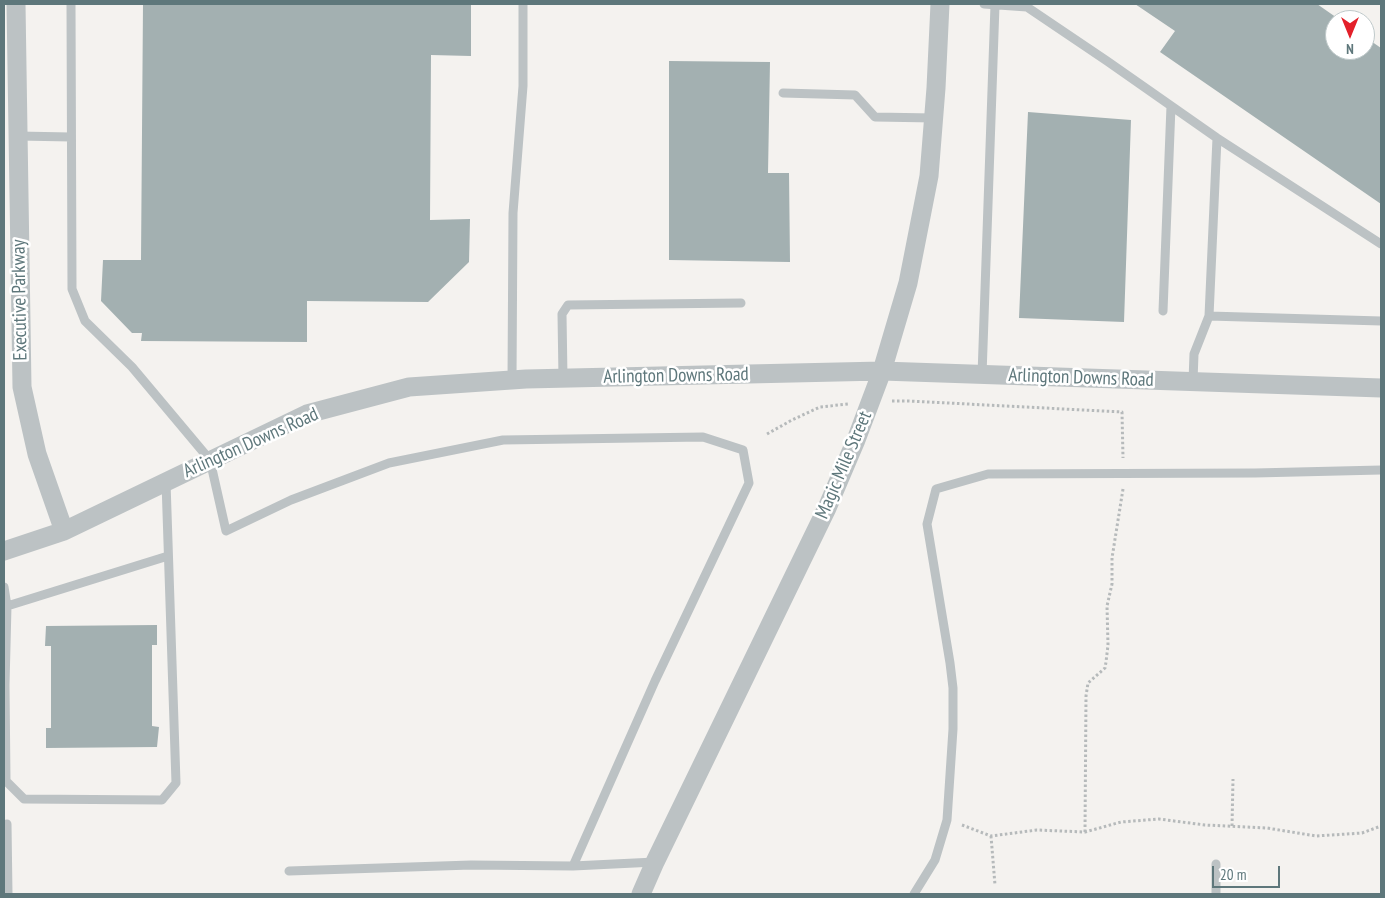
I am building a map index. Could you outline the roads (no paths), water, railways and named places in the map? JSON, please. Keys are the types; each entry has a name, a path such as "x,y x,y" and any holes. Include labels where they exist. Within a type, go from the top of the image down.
{"street":[{"name":"Executive Parkway","path":"16,4 11,136 22,388 38,454 64,531"},
{"name":"Magic Mile Street","path":"641,894 827,508 882,371 908,282 929,176 940,4"},
{"name":"Arlington Downs Road","path":"4,551 64,531 307,414 409,387 563,378 882,371 1381,388"}],"lane":[{"path":"71,4 72,289 85,321 132,367 210,460 226,531 291,500 389,463 503,440 703,437 743,450 749,483 655,681 574,866"},
{"path":"512,380 513,213 523,86 524,4"},
{"path":"984,4 1028,7 1217,138 1381,244"},
{"path":"982,375 995,4"},
{"path":"783,94 855,95 875,117 934,118"},
{"path":"1163,311 1171,106"},
{"path":"11,136 71,137"},
{"path":"1193,381 1194,354 1209,316 1217,138"},
{"path":"563,378 562,314 568,304 742,303"},
{"path":"1209,316 1381,320"},
{"path":"914,894 935,860 947,820 953,729 953,688 927,524 936,489 988,474 1255,473 1381,470"},
{"path":"4,587 5,781 24,799 162,800 176,783 166,482"},
{"path":"5,607 168,556"},
{"path":"8,824 8,894"},
{"path":"289,871 471,865 574,866 655,862"},
{"path":"1216,864 1216,894"}]}
